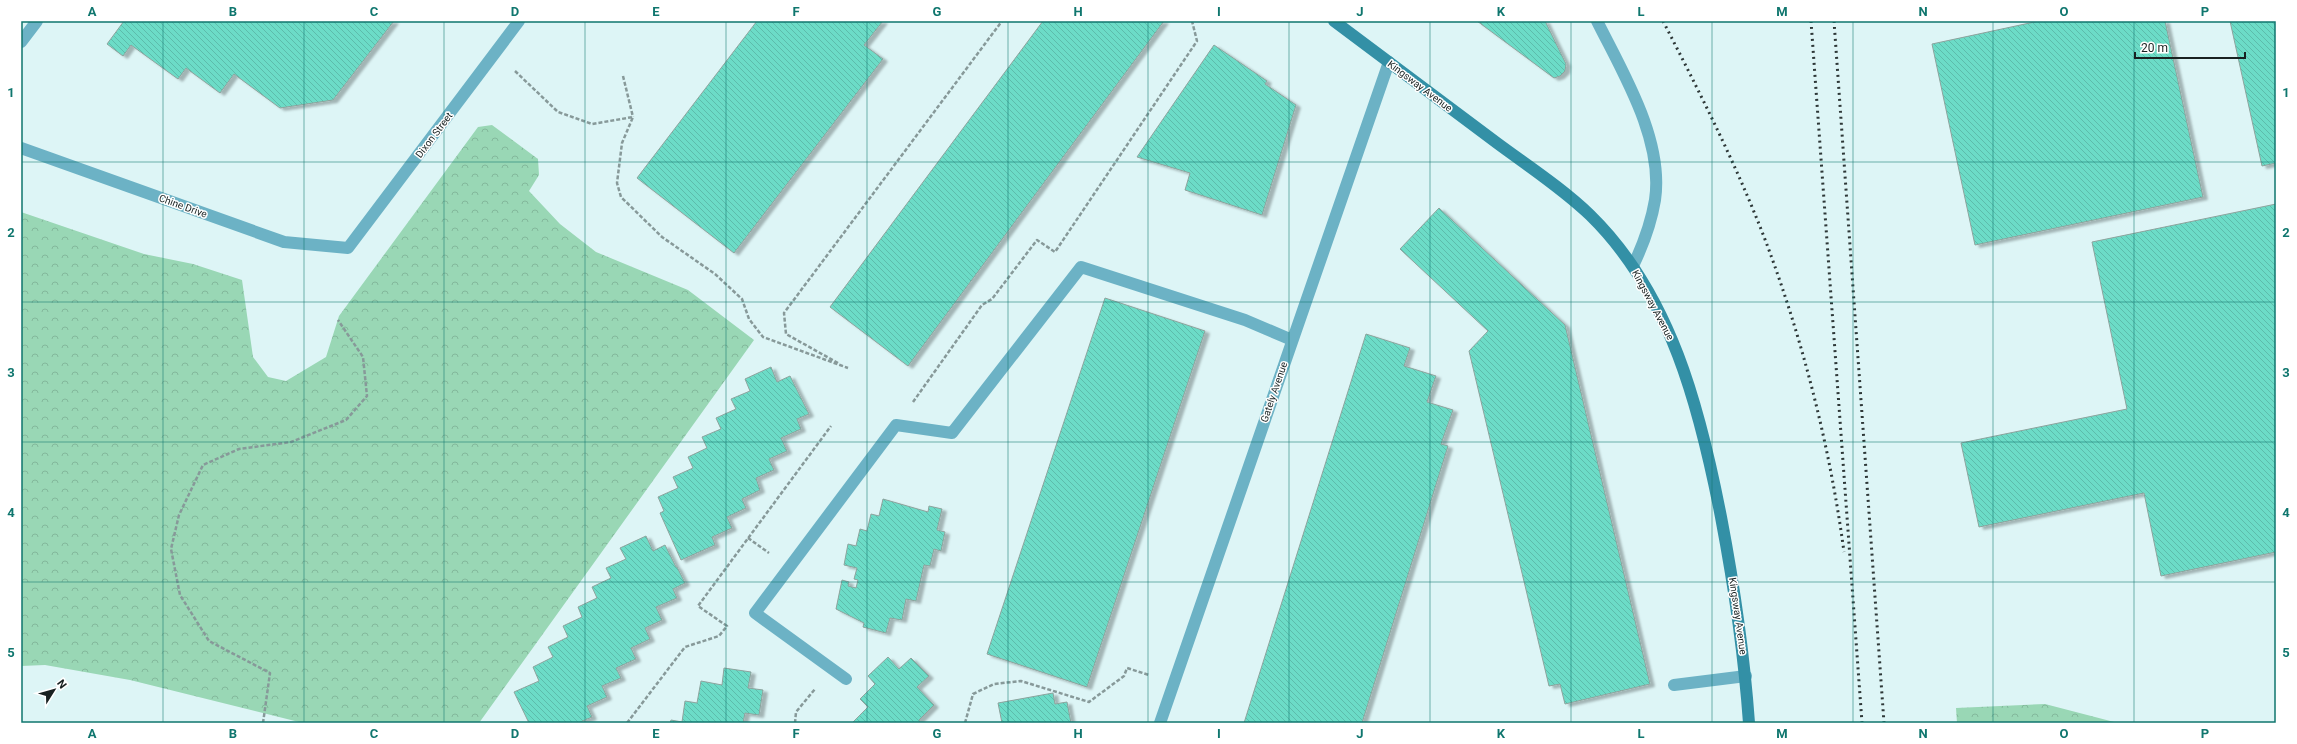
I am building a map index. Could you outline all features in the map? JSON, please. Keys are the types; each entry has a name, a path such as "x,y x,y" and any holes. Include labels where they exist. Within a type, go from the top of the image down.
{"main road":[{"name":"Kingsway Avenue","path":"1334,21 1576,203 1603,229 1632,266 1660,313 1675,346 1697,411 1714,478 1733,580 1746,676 1749,723"}],"street":[{"path":"21,42 37,21"},
{"name":"Dixon Street","path":"348,248 519,21"},
{"path":"1597,21 1630,89 1646,127 1655,167 1655,199 1647,235 1632,266"},
{"name":"Gately Avenue","path":"1160,723 1389,62"},
{"name":"Chine Drive","path":"21,148 284,242 348,248"},
{"path":"846,679 755,613 896,425 952,433 1081,267 1245,320 1292,340"},
{"path":"1674,685 1746,676"}],"path":[{"path":"623,76 633,118 622,143 617,183 620,197 662,237 715,274 742,299 749,319 763,337 848,368 786,334 784,313 1002,21"},
{"path":"896,425 982,305 992,299 1037,240 1055,252 1197,41 1192,21"},
{"path":"515,71 558,112 592,124 633,118"},
{"path":"263,723 270,673 208,640 180,595 171,549 179,515 203,465 239,449 291,442 346,420 367,396 363,357 338,320"},
{"path":"627,723 685,647 719,636 727,626 698,606 831,426"},
{"path":"795,723 796,712 832,668"},
{"path":"965,723 973,694 994,684 1020,681 1090,702 1124,676 1127,668 1174,683"}],"green space":[{"path":"492,125 538,159 539,175 529,191 560,224 596,252 688,290 754,340 479,723 303,723 130,680 45,665 21,666 21,212 144,254 193,264 242,280 253,357 268,377 286,381 326,357 339,316 478,127"},
{"path":"2045,704 2118,723 1957,723 1956,708"}],"building":[{"path":"124,21 394,21 333,100 280,108 234,74 220,93 186,68 178,79 131,45 123,56 107,44"},
{"path":"757,21 883,21 864,45 883,59 734,253 637,178"},
{"path":"1043,21 1164,21 908,366 830,307"},
{"path":"1477,21 1545,21 1566,64 1565,71 1560,76 1554,78"},
{"path":"2039,21 2165,21 2203,197 1975,245 1932,44"},
{"path":"2230,21 2276,21 2276,163 2262,166"},
{"path":"1214,45 1267,81 1265,84 1296,105 1262,215 1185,190 1190,173 1137,157"},
{"path":"2276,204 2276,552 2161,576 2144,493 1979,527 1961,443 2127,409 2092,242"},
{"path":"1439,208 1565,325 1650,684 1565,704 1560,684 1549,686 1469,351 1488,331 1400,249"},
{"path":"1105,298 1205,331 1087,687 987,654"},
{"path":"1366,334 1410,348 1404,366 1436,376 1427,402 1453,410 1441,444 1448,446 1362,723 1244,723"},
{"path":"771,367 777,382 790,376 809,414 797,419 801,429 781,438 787,451 769,459 774,470 756,478 760,490 742,499 746,508 727,517 732,528 712,537 715,545 681,560 660,513 664,511 658,497 678,488 673,477 693,468 688,457 707,448 702,437 721,429 716,418 736,409 731,399 750,391 745,379"},
{"path":"883,499 928,512 929,506 942,509 937,530 945,532 941,551 934,549 930,566 924,565 916,601 906,599 902,620 890,618 886,633 863,627 864,623 836,609 842,580 849,582 848,586 856,588 858,580 854,579 857,568 844,565 848,544 856,546 860,529 867,531 871,514 879,516"},
{"path":"646,536 653,551 665,545 685,583 673,589 677,598 656,607 662,620 645,628 650,639 631,648 636,659 616,668 621,678 602,686 607,697 587,706 592,717 578,723 529,723 514,692 539,681 533,667 553,657 548,647 568,637 563,626 582,617 578,607 597,598 592,587 611,578 606,568 626,559 620,548"},
{"path":"888,657 899,669 911,658 929,676 917,687 934,705 919,720 921,723 852,723 868,707 860,699 875,684 868,676"},
{"path":"724,668 751,672 748,688 763,690 759,715 745,713 743,723 670,723 671,720 682,722 685,701 697,703 701,681 722,685"},
{"path":"1053,693 1055,704 1067,702 1071,723 1002,723 998,703"}],"railway":[{"path":"1663,21 1743,186 1766,242 1792,317 1814,395 1823,434 1844,552"},
{"path":"1811,21 1862,723"},
{"path":"1834,21 1884,723"}]}
